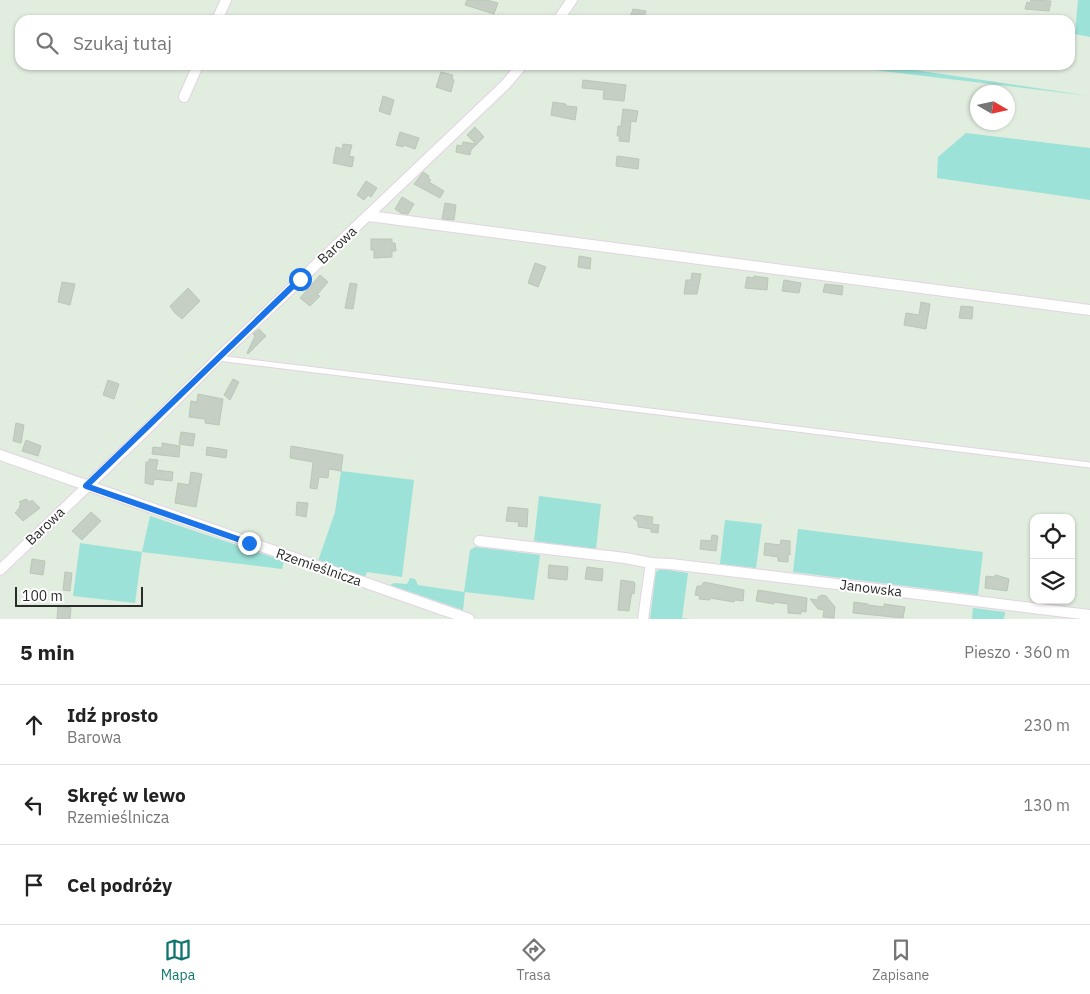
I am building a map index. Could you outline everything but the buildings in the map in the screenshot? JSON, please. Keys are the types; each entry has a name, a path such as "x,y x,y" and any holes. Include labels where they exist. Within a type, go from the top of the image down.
{"street":[{"path":"219,15 226,0"},
{"path":"562,15 572,0"},
{"path":"184,97 196,70"},
{"name":"Barowa","path":"0,570 218,358 505,85 518,70"},
{"path":"369,216 1090,310"},
{"name":"Rzemieślnicza","path":"0,455 469,619"},
{"name":"Janowska","path":"480,541 1090,615"},
{"path":"642,619 651,563"}],"lane":[{"path":"218,358 1090,465"}],"shaded area":[{"path":"1078,0 1090,0 1090,37 1075,34"},
{"path":"874,70 915,70 1090,96 1015,87 1015,85 998,85"},
{"path":"966,133 1090,148 1090,200 937,178 938,157"},
{"path":"341,471 414,480 402,577 367,572 365,577 318,561 335,512"},
{"path":"539,496 601,504 596,549 534,541"},
{"path":"150,516 284,561 282,569 142,552"},
{"path":"725,520 762,524 756,568 720,564"},
{"path":"798,529 983,552 978,595 793,572"},
{"path":"80,543 142,552 135,603 73,596"},
{"path":"475,547 540,555 534,600 465,592 463,610 390,585 394,583 407,584 410,578 415,579 418,585 464,592 470,550"},
{"path":"660,569 688,573 682,618 690,619 650,619 656,572"},
{"path":"973,608 1005,612 1004,619 972,619"}],"route":[{"path":"249,543 86,486 143,433 300,279"}]}
